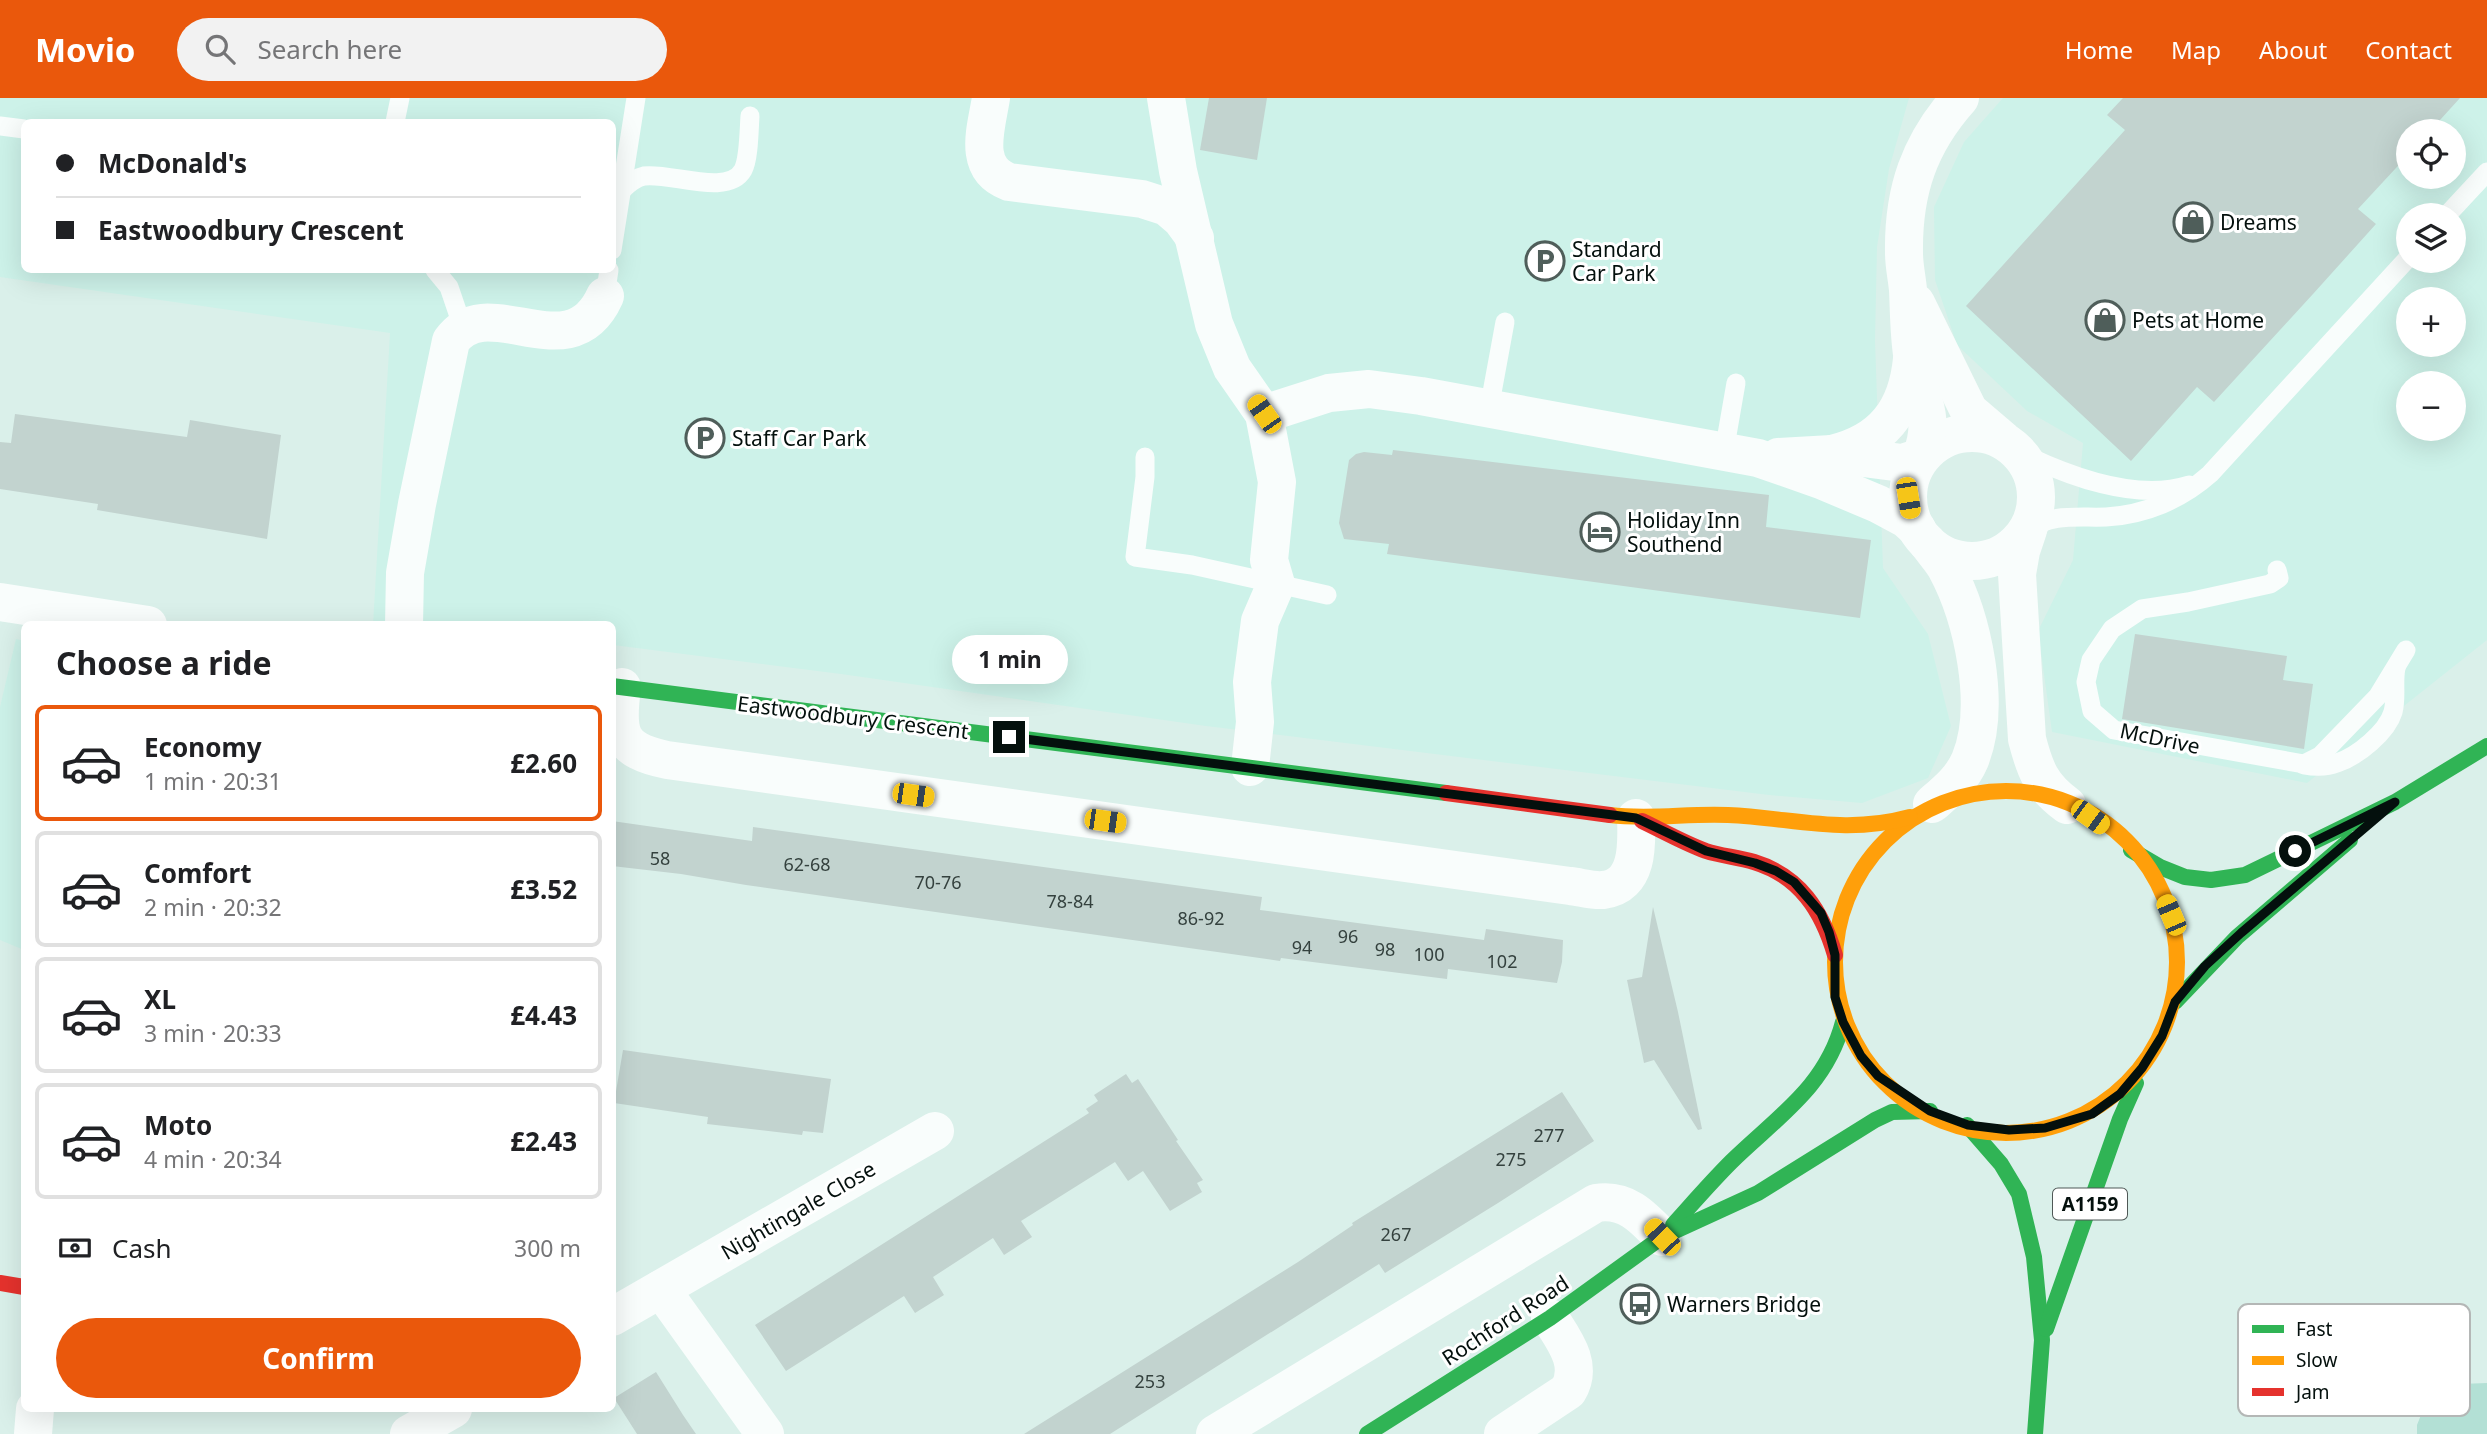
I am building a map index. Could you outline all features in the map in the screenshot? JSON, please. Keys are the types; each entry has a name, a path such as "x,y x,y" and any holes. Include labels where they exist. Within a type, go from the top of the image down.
{"street":[{"path":"991,98 984,148 990,172 998,178 1009,182 1142,199 1167,207 1181,219 1195,238"},
{"path":"1166,98 1178,172 1214,324 1232,368 1268,431 1278,482 1269,560 1276,584 1260,621 1252,682 1255,722 1250,767"},
{"path":"1921,810 1956,782 1970,760 1981,696 1975,654 1957,595 1945,568 1910,514 1908,498 1910,481 1921,457 1929,428 1928,411 1912,356 1903,256 1904,231 1914,169 1941,120 1960,98"},
{"path":"404,621 405,573 417,504 457,352 476,343 494,343 572,355 587,349 598,340 604,322 607,283"},
{"path":"1907,286 1969,411 2011,446 2030,468 2036,487 2036,509 2021,551 2017,573 2027,739 2043,783 2067,805"},
{"path":"1832,454 1866,442 1893,417 1906,392 1912,356"},
{"path":"1268,431 1329,393 1369,389 1741,455 1821,480 1878,504 1906,519 1940,552 1954,559 1985,560 2000,555 2014,546 2028,530"},
{"path":"1741,455 1832,454 1902,463 1921,457 1934,445 1949,437 1967,433 1984,434 2011,446"},
{"path":"0,602 122,621"},
{"path":"617,686 622,737 645,756 1570,886 1603,890 1625,881 1637,848 1636,818"},
{"name":"Eastwoodbury Crescent","path":"617,686 1636,818 1742,815 1854,828 1887,825 1921,810"},
{"path":"2131,850 2164,871 2199,881 2245,875 2395,802 2487,746"},
{"name":"A1159","path":"2013,791 2039,795 2090,817 2131,850 2160,889 2171,915 2179,961 2175,1002 2162,1036 2142,1068 2120,1094 2092,1114 2045,1128 2009,1130 1968,1125 1930,1111 1878,1076 1861,1056 1843,1022 1835,997 1835,955 1839,925 1854,881 1883,839 1921,810 1961,794 2013,791"},
{"path":"2175,1002 2205,966 2241,933 2395,802"},
{"name":"Eastwoodbury Crescent","path":"1636,818 1706,851 1755,863 1794,882 1821,913 1835,955"},
{"name":"Rochford Road","path":"1662,1237 1730,1163 1781,1118 1820,1074 1833,1056 1843,1022"},
{"name":"A1159","path":"2042,1340 2120,1119 2142,1068"},
{"name":"Rochford Road","path":"1367,1434 1550,1318 1662,1237 1758,1193 1892,1112 1930,1111"},
{"name":"A1159","path":"1968,1125 2001,1164 2019,1194 2034,1257 2042,1340 2035,1434"},
{"name":"Nightingale Close","path":"616,1315 935,1130"},
{"path":"1215,1434 1596,1203 1620,1203 1631,1209 1662,1237"},
{"path":"0,1283 21,1286"},
{"path":"661,1289 765,1434"},
{"path":"1512,1432 1568,1391 1573,1383 1574,1362 1550,1318"},
{"path":"33,1434 35,1412"},
{"path":"409,1434 448,1412"}],"lane":[{"path":"396,119 400,98"},
{"path":"616,226 636,98"},
{"path":"622,190 632,181 644,176 722,184 735,179 744,169 750,116"},
{"path":"0,127 21,129"},
{"path":"2458,203 2487,172"},
{"path":"2028,530 2051,518 2110,516 2156,506 2194,488 2210,474 2396,271"},
{"path":"437,273 449,287 457,352"},
{"path":"1489,409 1505,321"},
{"path":"1735,383 1741,455"},
{"path":"2011,446 2067,472 2124,487 2186,487 2210,474"},
{"path":"1145,457 1135,557 1192,565 1327,595"},
{"name":"McDrive","path":"2277,570 2279,578 2270,584 2142,609 2112,629 2091,660 2086,682 2092,711 2114,730 2298,764 2312,766 2338,763 2362,748 2382,730 2390,720 2394,708 2401,657 2378,696 2320,756 2311,762 2298,764"}],"shaded area":[{"path":"0,98 1909,98 1889,169 1877,247 1875,341 1883,568 1928,634 1951,726 1928,778 1862,803 1769,795 1206,726 841,674 616,645 616,621 373,621 390,333 0,277"},
{"path":"2003,98 2487,98 2487,640 2307,783 2052,732 2038,631 2073,560 2083,443 2027,411 1957,345 1935,280 1934,207 1964,142"},
{"path":"16,639 21,640 21,949 0,940 0,707"},
{"path":"2487,1383 2487,1434 2417,1434 2421,1416 2470,1416 2470,1384"}],"building":[{"path":"1209,98 1267,98 1257,160 1200,150"},
{"path":"2123,98 2460,98 2441,119 2396,119 2396,168 2358,209 2376,224 2214,402 2197,387 2131,461 1966,306 2125,130 2107,115"},
{"path":"15,414 187,437 190,420 281,435 267,539 97,510 98,504 0,489 0,442 11,443"},
{"name":"Holiday Inn Southend","path":"1393,450 1769,495 1766,527 1871,540 1860,618 1387,554 1389,544 1344,539 1339,523 1349,460 1364,452 1392,455"},
{"path":"2135,634 2287,656 2283,680 2313,684 2304,749 2122,719"},
{"path":"616,822 752,841 753,827 1262,897 1260,910 1484,940 1486,929 1563,940 1562,962 1557,983 1448,969 1447,979 1281,958 1280,961 616,866"},
{"path":"1653,907 1702,1129 1698,1130 1654,1060 1644,1063 1627,980 1642,977"},
{"path":"623,1050 831,1079 823,1133 803,1131 802,1135 707,1124 708,1117 616,1103"},
{"path":"1126,1074 1132,1083 1138,1079 1178,1140 1176,1141 1203,1180 1197,1183 1202,1192 1170,1211 1143,1171 1128,1181 1115,1162 1021,1221 1032,1237 1004,1255 993,1238 933,1277 944,1295 915,1313 904,1296 786,1371 755,1325 1089,1113 1086,1109 1098,1101 1094,1095"},
{"path":"1562,1092 1594,1141 1498,1203 1385,1273 1379,1264 1110,1434 1024,1434 1298,1262 1353,1225 1352,1223"},
{"path":"656,1372 696,1434 637,1434 616,1401 616,1397"}],"traffic: fast":[{"path":"616,687 1446,793"},
{"path":"2131,850 2160,867 2185,877 2211,880 2245,875 2395,802 2487,746"},
{"path":"2175,1002 2237,937 2350,840"},
{"path":"1673,1225 1724,1170 1798,1100 1825,1065 1843,1022"},
{"path":"2046,1329 2120,1119 2136,1083"},
{"path":"1367,1434 1550,1318 1662,1237 1758,1193 1892,1112 1930,1111"},
{"path":"1967,1125 2001,1164 2019,1194 2034,1257 2042,1340 2035,1434"}],"traffic: slow":[{"path":"2006,791 2039,794 2071,804 2101,820 2127,841 2148,867 2164,897 2174,929 2177,962 2174,995 2164,1027 2148,1057 2127,1083 2101,1104 2071,1120 2039,1130 2006,1133 1973,1130 1941,1120 1911,1104 1885,1083 1864,1057 1848,1027 1838,995 1835,962 1838,929 1848,897 1864,867 1885,841 1911,820 1941,804 1973,794 2006,791"},
{"path":"1610,815 1728,815 1841,825 1863,825 1910,817"}],"traffic: jam":[{"path":"1446,793 1610,815"},
{"path":"1642,821 1698,848 1754,862 1784,876 1807,897 1816,910 1835,955"},
{"path":"0,1283 21,1286"}],"place":[{"name":"Dreams","path":"2193,222"},
{"name":"Standard Car Park","path":"1545,261"},
{"name":"Pets at Home","path":"2105,320"},
{"name":"Staff Car Park","path":"705,438"},
{"name":"Holiday Inn Southend","path":"1600,532"},
{"name":"Warners Bridge","path":"1640,1304"}],"route":[{"path":"1009,737 1636,818 1706,851 1776,871 1808,895 1821,913 1835,955 1835,997 1843,1022 1861,1056 1878,1076 1930,1111 1968,1125 2009,1130 2045,1128 2092,1114 2120,1094 2142,1068 2162,1036 2175,1002 2205,966 2395,802 2295,851"}]}
